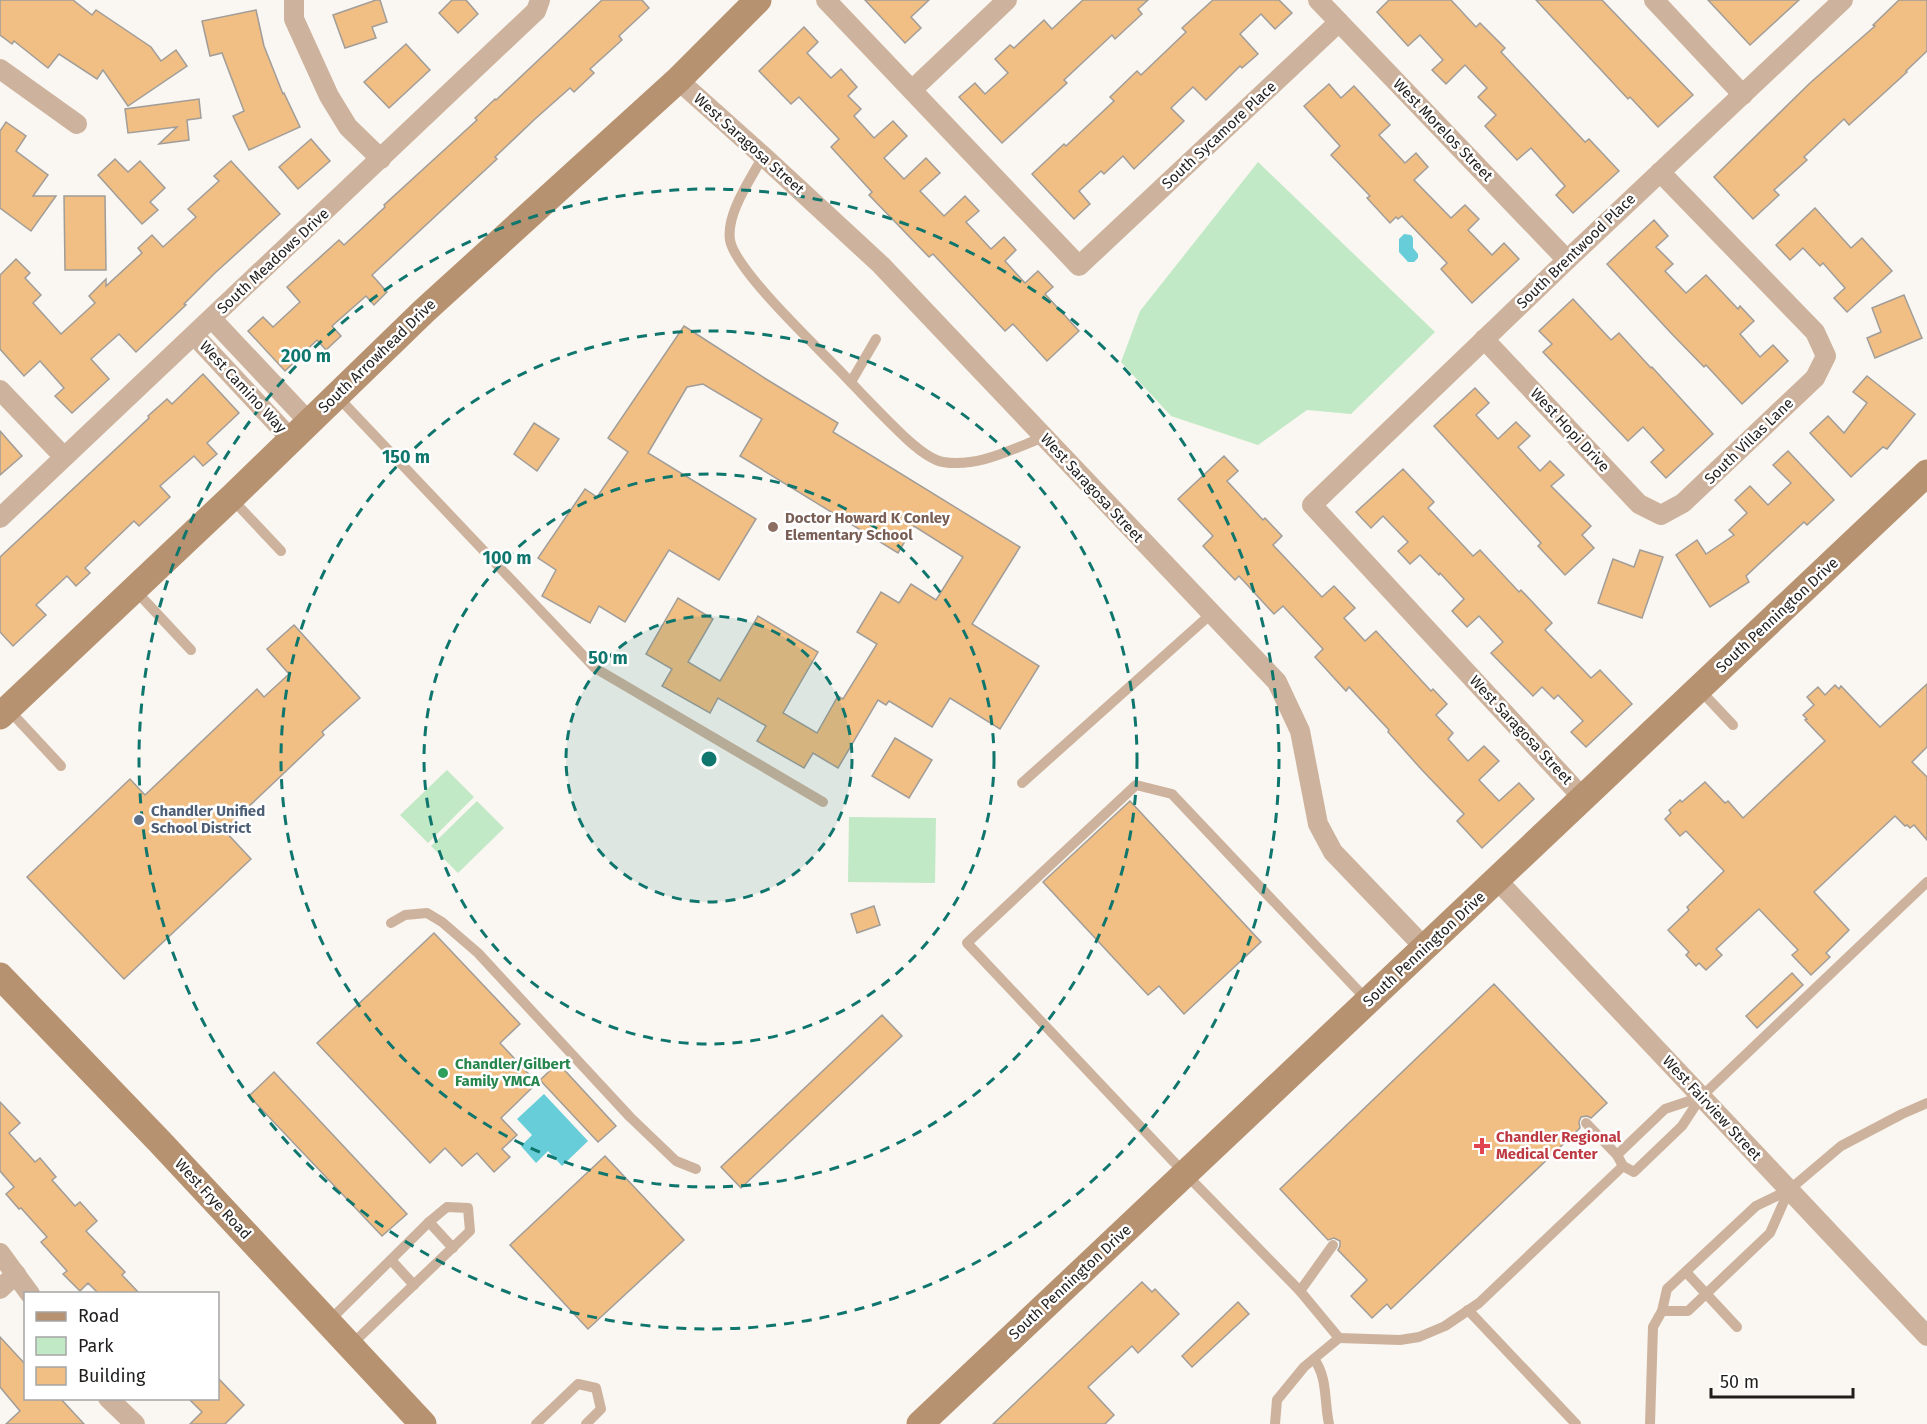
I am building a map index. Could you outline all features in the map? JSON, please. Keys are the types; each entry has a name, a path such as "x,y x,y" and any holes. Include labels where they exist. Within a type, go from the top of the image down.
{"street":[{"path":"294,0 294,19 329,96 348,127 381,159"},
{"name":"South Meadows Drive","path":"0,518 536,11 540,0"},
{"name":"South Arrowhead Drive","path":"4,712 231,498 424,311 678,80 758,0"},
{"path":"826,0 912,90 1007,0"},
{"name":"West Morelos Street","path":"1318,0 1567,260"},
{"path":"1654,0 1743,95"},
{"name":"South Brentwood Place","path":"1312,505 1567,260 1844,0"},
{"name":"South Sycamore Place","path":"912,90 1079,267 1339,22"},
{"path":"0,69 77,124"},
{"name":"West Saragosa Street","path":"678,80 764,156 880,265 1277,682 1300,732 1318,824 1333,852 1425,948"},
{"name":"South Villas Lane","path":"1660,172 1815,332 1826,356 1815,378 1683,503 1661,515"},
{"name":"West Camino Way","path":"212,319 300,431"},
{"name":"West Camino Way","path":"194,335 300,431"},
{"name":"West Hopi Drive","path":"1484,339 1639,504 1661,515"},
{"path":"0,390 64,457"},
{"name":"South Pennington Drive","path":"920,1424 1927,473"},
{"name":"West Saragosa Street","path":"1312,505 1583,798"},
{"name":"West Fairview Street","path":"1497,880 1927,1336"},
{"name":"West Frye Road","path":"0,976 160,1142 423,1424"},
{"path":"0,1252 29,1292"},
{"path":"0,1289 16,1274"},
{"path":"110,1400 135,1424"}],"lane":[{"path":"764,156 742,195 731,221 730,241 738,258 778,307 909,441 934,459 963,463 989,459 1044,437"},
{"path":"851,382 876,339"},
{"path":"336,395 594,668 823,802"},
{"path":"231,498 281,551"},
{"path":"134,588 191,650"},
{"path":"1022,783 1211,614"},
{"path":"1699,688 1733,725"},
{"path":"4,712 61,766"},
{"path":"1339,1338 1300,1291 1185,1174 967,942 1136,785 1172,794 1368,1002"},
{"path":"1586,1123 1617,1155 1623,1166 1634,1172 1682,1126 1701,1097 1927,882"},
{"path":"391,923 405,915 427,913 442,922 478,953 630,1117 676,1161 696,1169"},
{"path":"1617,1155 1665,1109 1701,1097"},
{"path":"1650,1424 1653,1327 1662,1311 1667,1289 1756,1206 1789,1190 1841,1146 1902,1113 1927,1103"},
{"path":"1275,1424 1276,1400 1304,1367 1339,1338 1400,1340 1419,1337 1445,1326 1479,1303 1623,1166"},
{"path":"1662,1311 1688,1311 1770,1233 1789,1190"},
{"path":"328,1322 447,1207 468,1208 470,1231 350,1346"},
{"path":"429,1222 453,1248"},
{"path":"1300,1291 1333,1245"},
{"path":"391,1260 414,1285"},
{"path":"1686,1272 1737,1327"},
{"path":"1468,1310 1576,1424"},
{"path":"1314,1359 1320,1367 1323,1379 1329,1424"},
{"path":"539,1423 578,1384 596,1388 601,1409 586,1424"}],"green space":[{"path":"1258,162 1435,332 1351,414 1307,410 1258,445 1171,416 1121,362 1140,311"},
{"path":"447,770 474,797 428,843 400,815"},
{"path":"477,801 504,828 458,873 431,846"},
{"path":"849,817 936,818 935,883 848,882"}],"water":[{"path":"1404,234 1411,235 1413,238 1413,248 1418,254 1414,262 1408,262 1399,252 1399,239"},
{"path":"544,1094 588,1141 562,1166 548,1151 536,1163 521,1146 532,1135 517,1119"}],"building":[{"path":"0,0 73,0 92,15 96,10 151,47 161,61 176,50 187,66 128,106 103,70 97,79 59,54 48,68 14,41 12,44 0,35"},
{"path":"380,0 387,22 372,27 376,38 345,48 333,15"},
{"path":"452,0 466,0 478,14 458,33 439,13"},
{"path":"602,0 642,0 649,8 619,36 622,40 590,69 594,73 574,92 570,88 535,119 495,157 497,159 372,275 387,292 374,305 366,296 332,326 341,336 326,350 317,340 285,371 248,331 263,317 273,327 300,302 287,287 339,240 344,245 477,120 475,118 495,99"},
{"path":"865,0 929,0 911,17 921,28 905,43"},
{"path":"1083,0 1148,0 1138,9 1142,14 1115,39 1112,35 1064,80 1067,83 1002,143 959,97 975,83 985,94 1008,73 995,59 1010,45 1014,48 1044,20 1052,29"},
{"path":"1213,0 1279,0 1292,13 1275,29 1261,14 1240,34 1258,54 1242,68 1240,66 1206,100 1193,87 1171,108 1184,121 1134,169 1123,156 1104,174 1101,171 1079,191 1090,204 1074,219 1032,174 1114,101 1110,97 1137,71 1141,75 1186,32 1182,28"},
{"path":"1389,0 1451,0 1476,27 1480,23 1505,48 1501,52 1585,142 1589,139 1619,171 1573,213 1556,195 1565,186 1531,148 1517,160 1485,126 1496,115 1478,97 1487,88 1465,65 1446,84 1432,70 1443,60 1420,35 1408,46 1377,12"},
{"path":"1536,0 1602,0 1693,95 1658,127 1630,97 1628,99"},
{"path":"1708,0 1799,0 1750,45"},
{"path":"1899,0 1927,0 1927,51 1849,125 1844,119 1804,157 1807,160 1774,190 1779,195 1753,219 1714,177 1810,83 1875,26 1873,25"},
{"path":"256,10 264,46 283,94 300,127 249,150 233,116 244,111 222,53 210,56 202,21"},
{"path":"804,27 818,42 807,53 831,78 841,69 857,87 848,96 861,109 854,116 874,138 893,121 907,136 884,158 904,179 926,158 940,173 920,191 944,216 965,196 979,211 966,222 991,249 1004,237 1016,250 1005,261 1025,283 1038,271 1053,287 1045,294 1079,331 1047,361 1013,324 1005,331 933,254 929,257 869,195 872,192 831,147 839,139 799,97 791,104 759,71"},
{"path":"406,44 430,70 389,108 364,82"},
{"path":"1329,84 1341,98 1354,86 1390,125 1379,135 1405,163 1416,153 1428,167 1414,180 1451,218 1465,205 1479,219 1468,230 1492,255 1504,243 1519,259 1472,303 1441,269 1447,263 1402,216 1398,219 1396,217 1390,223 1367,198 1370,196 1331,155 1340,146 1304,106"},
{"path":"199,99 201,118 187,120 189,140 159,144 177,127 128,133 125,109"},
{"path":"6,122 26,136 16,151 48,175 33,196 56,196 31,231 0,208 0,131"},
{"path":"311,139 330,161 298,189 279,167"},
{"path":"115,159 128,172 140,161 165,188 150,202 158,210 142,224 98,175"},
{"path":"231,161 280,214 215,273 184,304 186,305 136,352 119,334 91,359 109,379 72,413 55,396 64,388 40,361 24,376 0,349 0,275 16,259 30,273 25,278 41,295 33,303 61,334 95,303 89,296 106,279 106,286 142,253 138,248 152,235 163,247 196,217 188,209 219,181 214,176"},
{"path":"64,196 105,196 106,270 65,270"},
{"path":"1815,208 1851,248 1862,238 1892,271 1847,312 1834,298 1845,288 1823,263 1820,266 1803,248 1790,260 1776,245"},
{"path":"1654,220 1668,236 1656,247 1673,264 1665,271 1686,293 1706,275 1738,309 1740,306 1754,321 1740,334 1760,357 1773,345 1788,361 1742,404 1706,365 1704,367 1671,333 1607,264"},
{"path":"1904,295 1922,338 1875,358 1867,338 1881,332 1872,308"},
{"path":"1573,299 1611,340 1619,333 1713,434 1666,478 1651,462 1664,450 1643,427 1628,441 1543,352 1552,344 1539,331"},
{"path":"684,326 838,423 833,432 1020,547 972,624 1039,666 1000,729 950,698 932,727 889,701 886,705 878,700 838,768 813,753 804,768 757,741 766,726 718,698 710,713 662,686 672,669 646,654 678,598 713,619 688,662 720,681 758,616 818,652 783,713 817,733 838,696 843,699 877,644 857,632 881,592 899,603 911,584 936,600 963,557 914,526 898,553 740,456 762,419 703,384 687,387 648,453 756,519 719,580 669,550 625,622 599,606 590,623 542,596 556,570 538,558 585,489 597,497 628,452 608,438"},
{"path":"203,374 239,413 207,443 217,454 203,466 194,456 160,486 170,497 139,526 134,521 85,568 90,573 76,586 67,576 36,605 46,615 13,646 0,632 0,557 149,418 148,416 167,399 172,404"},
{"path":"1867,376 1915,414 1887,449 1883,447 1851,477 1810,433 1828,416 1844,433 1867,403 1853,392"},
{"path":"1475,388 1489,403 1476,415 1498,439 1516,422 1530,436 1518,447 1540,471 1550,461 1564,475 1551,486 1591,526 1582,535 1594,548 1565,575 1538,546 1541,543 1434,426"},
{"path":"534,423 559,439 537,471 514,454"},
{"path":"0,431 22,456 0,475"},
{"path":"1788,451 1834,500 1807,525 1804,522 1746,576 1749,582 1710,607 1676,555 1697,540 1706,554 1734,535 1729,530 1747,513 1735,500 1750,486 1768,505 1791,483 1773,465"},
{"path":"1224,456 1238,471 1227,481 1263,520 1265,518 1282,536 1273,545 1322,597 1334,586 1355,608 1344,618 1365,641 1376,631 1431,691 1433,689 1447,704 1436,715 1453,733 1448,739 1468,761 1484,746 1499,761 1479,780 1499,801 1519,783 1534,799 1482,848 1457,821 1464,814 1349,687 1346,691 1315,657 1323,649 1283,606 1274,614 1239,576 1235,580 1203,546 1213,536 1178,499"},
{"path":"1403,469 1434,502 1428,508 1473,556 1480,550 1552,623 1545,630 1591,678 1600,670 1632,704 1586,747 1571,732 1583,721 1558,695 1554,699 1542,687 1533,696 1491,653 1503,642 1479,616 1467,627 1452,611 1464,599 1440,573 1439,575 1420,555 1410,564 1398,551 1408,542 1383,516 1371,528 1356,512"},
{"path":"1640,550 1663,557 1642,618 1598,603 1613,559 1634,567"},
{"path":"294,625 360,698 322,732 324,735 224,830 251,859 124,979 27,877 130,779 145,795 257,689 264,697 289,674 267,649"},
{"path":"1927,684 1927,747 1912,762 1927,777 1927,840 1914,825 1910,828 1905,826 1895,816 1814,892 1849,930 1826,953 1830,957 1811,975 1792,955 1798,950 1759,909 1716,949 1722,955 1706,970 1699,963 1696,966 1686,955 1689,952 1668,930 1689,910 1687,907 1724,871 1686,831 1680,836 1665,819 1671,813 1669,810 1705,782 1725,803 1728,801 1743,818 1825,741 1803,715 1814,705 1807,697 1818,687 1825,695 1835,685 1839,689 1841,686 1880,727"},
{"path":"895,738 932,760 909,798 872,776"},
{"path":"1130,801 1261,942 1184,1014 1159,986 1148,995 1043,882"},
{"path":"874,906 880,925 857,933 851,914"},
{"path":"434,933 520,1024 500,1043 537,1083 501,1118 517,1135 502,1149 510,1157 494,1172 477,1153 462,1166 445,1148 430,1163 317,1043"},
{"path":"1792,973 1803,985 1757,1028 1746,1016"},
{"path":"1494,984 1607,1103 1591,1118 1581,1117 1580,1128 1391,1309 1387,1304 1372,1318 1351,1296 1367,1280 1338,1250 1340,1241 1334,1238 1328,1240 1280,1189"},
{"path":"882,1015 902,1036 741,1188 721,1167"},
{"path":"558,1063 616,1126 598,1142 540,1080"},
{"path":"274,1072 407,1214 382,1236 249,1096"},
{"path":"0,1102 20,1123 9,1133 35,1162 40,1158 56,1177 52,1180 75,1206 80,1202 97,1221 86,1231 125,1272 122,1275 138,1292 97,1292 88,1283 80,1291 63,1274 67,1271 41,1242 47,1237 6,1194 14,1187 0,1171"},
{"path":"605,1156 684,1240 588,1329 510,1245"},
{"path":"1142,1282 1152,1292 1155,1289 1179,1314 1138,1353 1132,1346 1088,1387 1114,1415 1105,1424 993,1424"},
{"path":"1238,1302 1249,1314 1192,1367 1182,1356"},
{"path":"0,1337 24,1363 24,1400 62,1400 84,1424 6,1424 20,1411 0,1387"},
{"path":"219,1379 244,1405 225,1424 190,1424 202,1412 190,1400 219,1400"}],"place":[{"name":"Doctor Howard K Conley Elementary School","path":"773,527"},
{"name":"Chandler Unified School District","path":"139,820"},
{"name":"Chandler/Gilbert Family YMCA","path":"443,1073"},
{"name":"Chandler Regional Medical Center","path":"1482,1146"}]}
